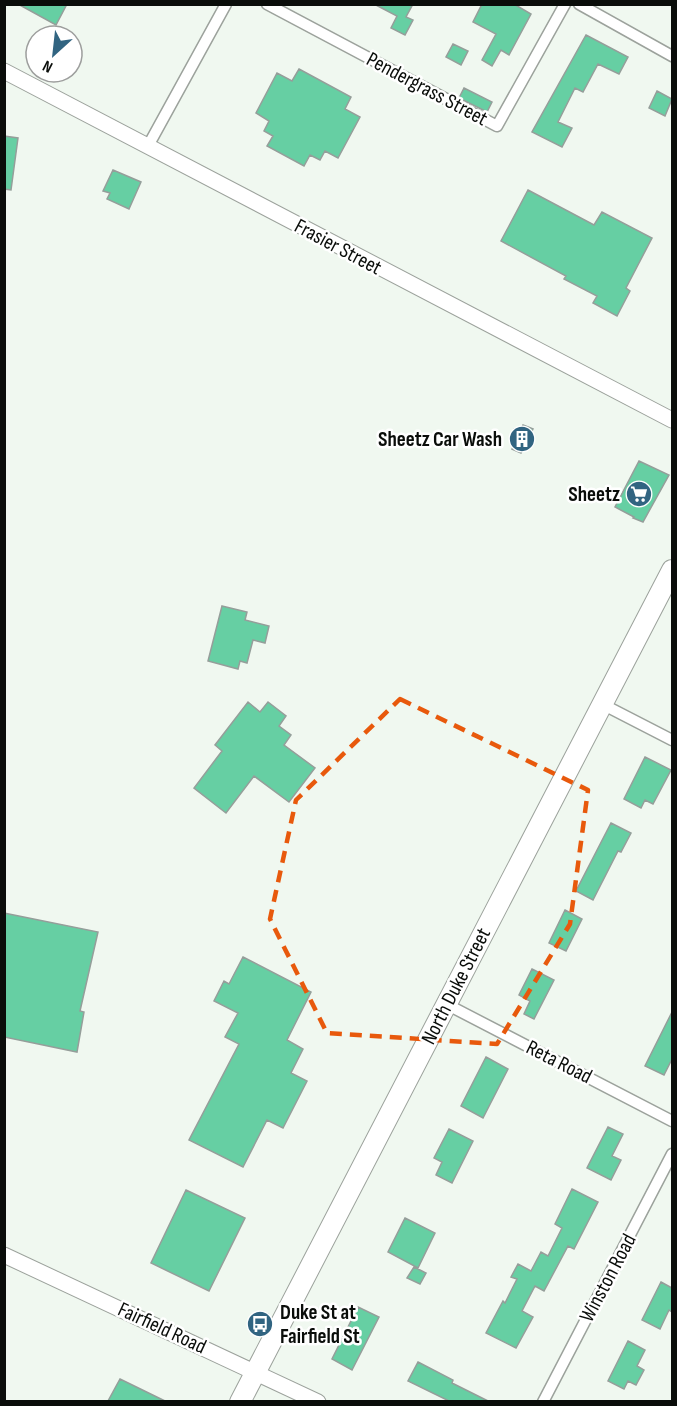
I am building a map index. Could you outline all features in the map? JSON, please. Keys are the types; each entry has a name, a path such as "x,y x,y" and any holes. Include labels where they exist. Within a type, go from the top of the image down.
{"highway":[{"name":"North Duke Street","path":"240,1401 672,570"}],"street":[{"path":"148,146 226,4"},
{"name":"Pendergrass Street","path":"267,4 497,126 565,4"},
{"path":"579,4 672,56"},
{"name":"Frasier Street","path":"4,71 672,420"},
{"path":"602,704 672,740"},
{"name":"Reta Road","path":"446,1004 672,1121"},
{"name":"Winston Road","path":"543,1401 672,1154"},
{"name":"Fairfield Road","path":"4,1255 318,1401"}],"highlighted area":[{"path":"400,699 588,790 570,924 497,1044 327,1033 270,919 296,800"}],"building":[{"path":"18,4 67,4 57,24"},
{"path":"374,4 413,4 406,17 413,20 405,35 391,28 397,16"},
{"path":"482,4 514,4 531,14 509,55 501,50 492,66 482,60 496,34 473,22"},
{"path":"586,35 628,57 619,74 598,64 583,92 575,88 558,122 572,128 562,147 532,132"},
{"path":"453,44 468,51 461,65 446,57"},
{"path":"299,69 351,97 345,109 360,117 338,158 325,151 320,160 310,155 304,166 267,146 273,136 264,131 269,121 256,113 277,73 292,81"},
{"path":"464,88 492,102 487,112 459,98"},
{"path":"657,91 672,99 665,116 649,108"},
{"path":"4,136 18,138 11,190 4,189"},
{"path":"113,170 141,182 129,209 107,199 110,193 103,191"},
{"path":"528,190 594,225 602,212 652,238 626,288 630,291 617,316 593,303 597,296 564,279 566,276 501,241"},
{"name":"Sheetz Car Wash","path":"523,425 533,429 521,453 512,449"},
{"name":"Sheetz","path":"639,461 669,475 643,522 615,507"},
{"path":"222,606 247,612 245,620 269,626 265,643 253,640 247,663 240,661 238,669 208,661"},
{"path":"248,702 260,712 268,702 286,716 279,726 291,735 284,745 315,768 289,802 254,776 226,813 194,788 222,751 215,745"},
{"path":"645,757 671,770 653,804 645,800 641,808 624,799"},
{"path":"611,823 631,833 621,852 618,851 593,900 576,891"},
{"path":"565,910 582,919 566,951 549,943"},
{"path":"4,913 98,932 80,1011 84,1012 77,1052 4,1037"},
{"path":"243,957 311,992 287,1040 303,1049 291,1073 307,1081 283,1128 267,1120 243,1167 189,1140 239,1044 225,1037 238,1013 214,1001 224,981 229,984"},
{"path":"532,969 554,980 534,1019 524,1014 530,1001 519,995"},
{"path":"672,1012 672,1059 664,1075 645,1066"},
{"path":"486,1057 508,1069 483,1118 461,1106"},
{"path":"608,1127 623,1134 612,1156 621,1160 611,1180 587,1168"},
{"path":"449,1129 473,1141 452,1183 436,1175 442,1162 434,1158"},
{"path":"572,1189 598,1202 574,1249 568,1246 544,1291 535,1286 522,1311 533,1317 516,1348 486,1333 517,1279 511,1277 518,1264 531,1271 541,1252 548,1256 562,1228 555,1224"},
{"path":"186,1190 245,1218 209,1291 151,1263"},
{"path":"405,1218 435,1233 418,1268 388,1252"},
{"path":"414,1267 426,1273 420,1284 407,1278"},
{"path":"661,1282 672,1288 672,1312 669,1310 660,1329 642,1320"},
{"path":"358,1307 379,1317 352,1370 332,1359"},
{"path":"628,1341 645,1350 637,1366 644,1370 636,1385 628,1381 624,1389 608,1381"},
{"path":"418,1362 488,1401 449,1401 408,1381"},
{"path":"120,1379 165,1401 108,1401"}],"place":[{"name":"Sheetz Car Wash","path":"522,439"},
{"name":"Sheetz","path":"639,494"},
{"name":"Duke St at Fairfield St","path":"260,1324"}]}
